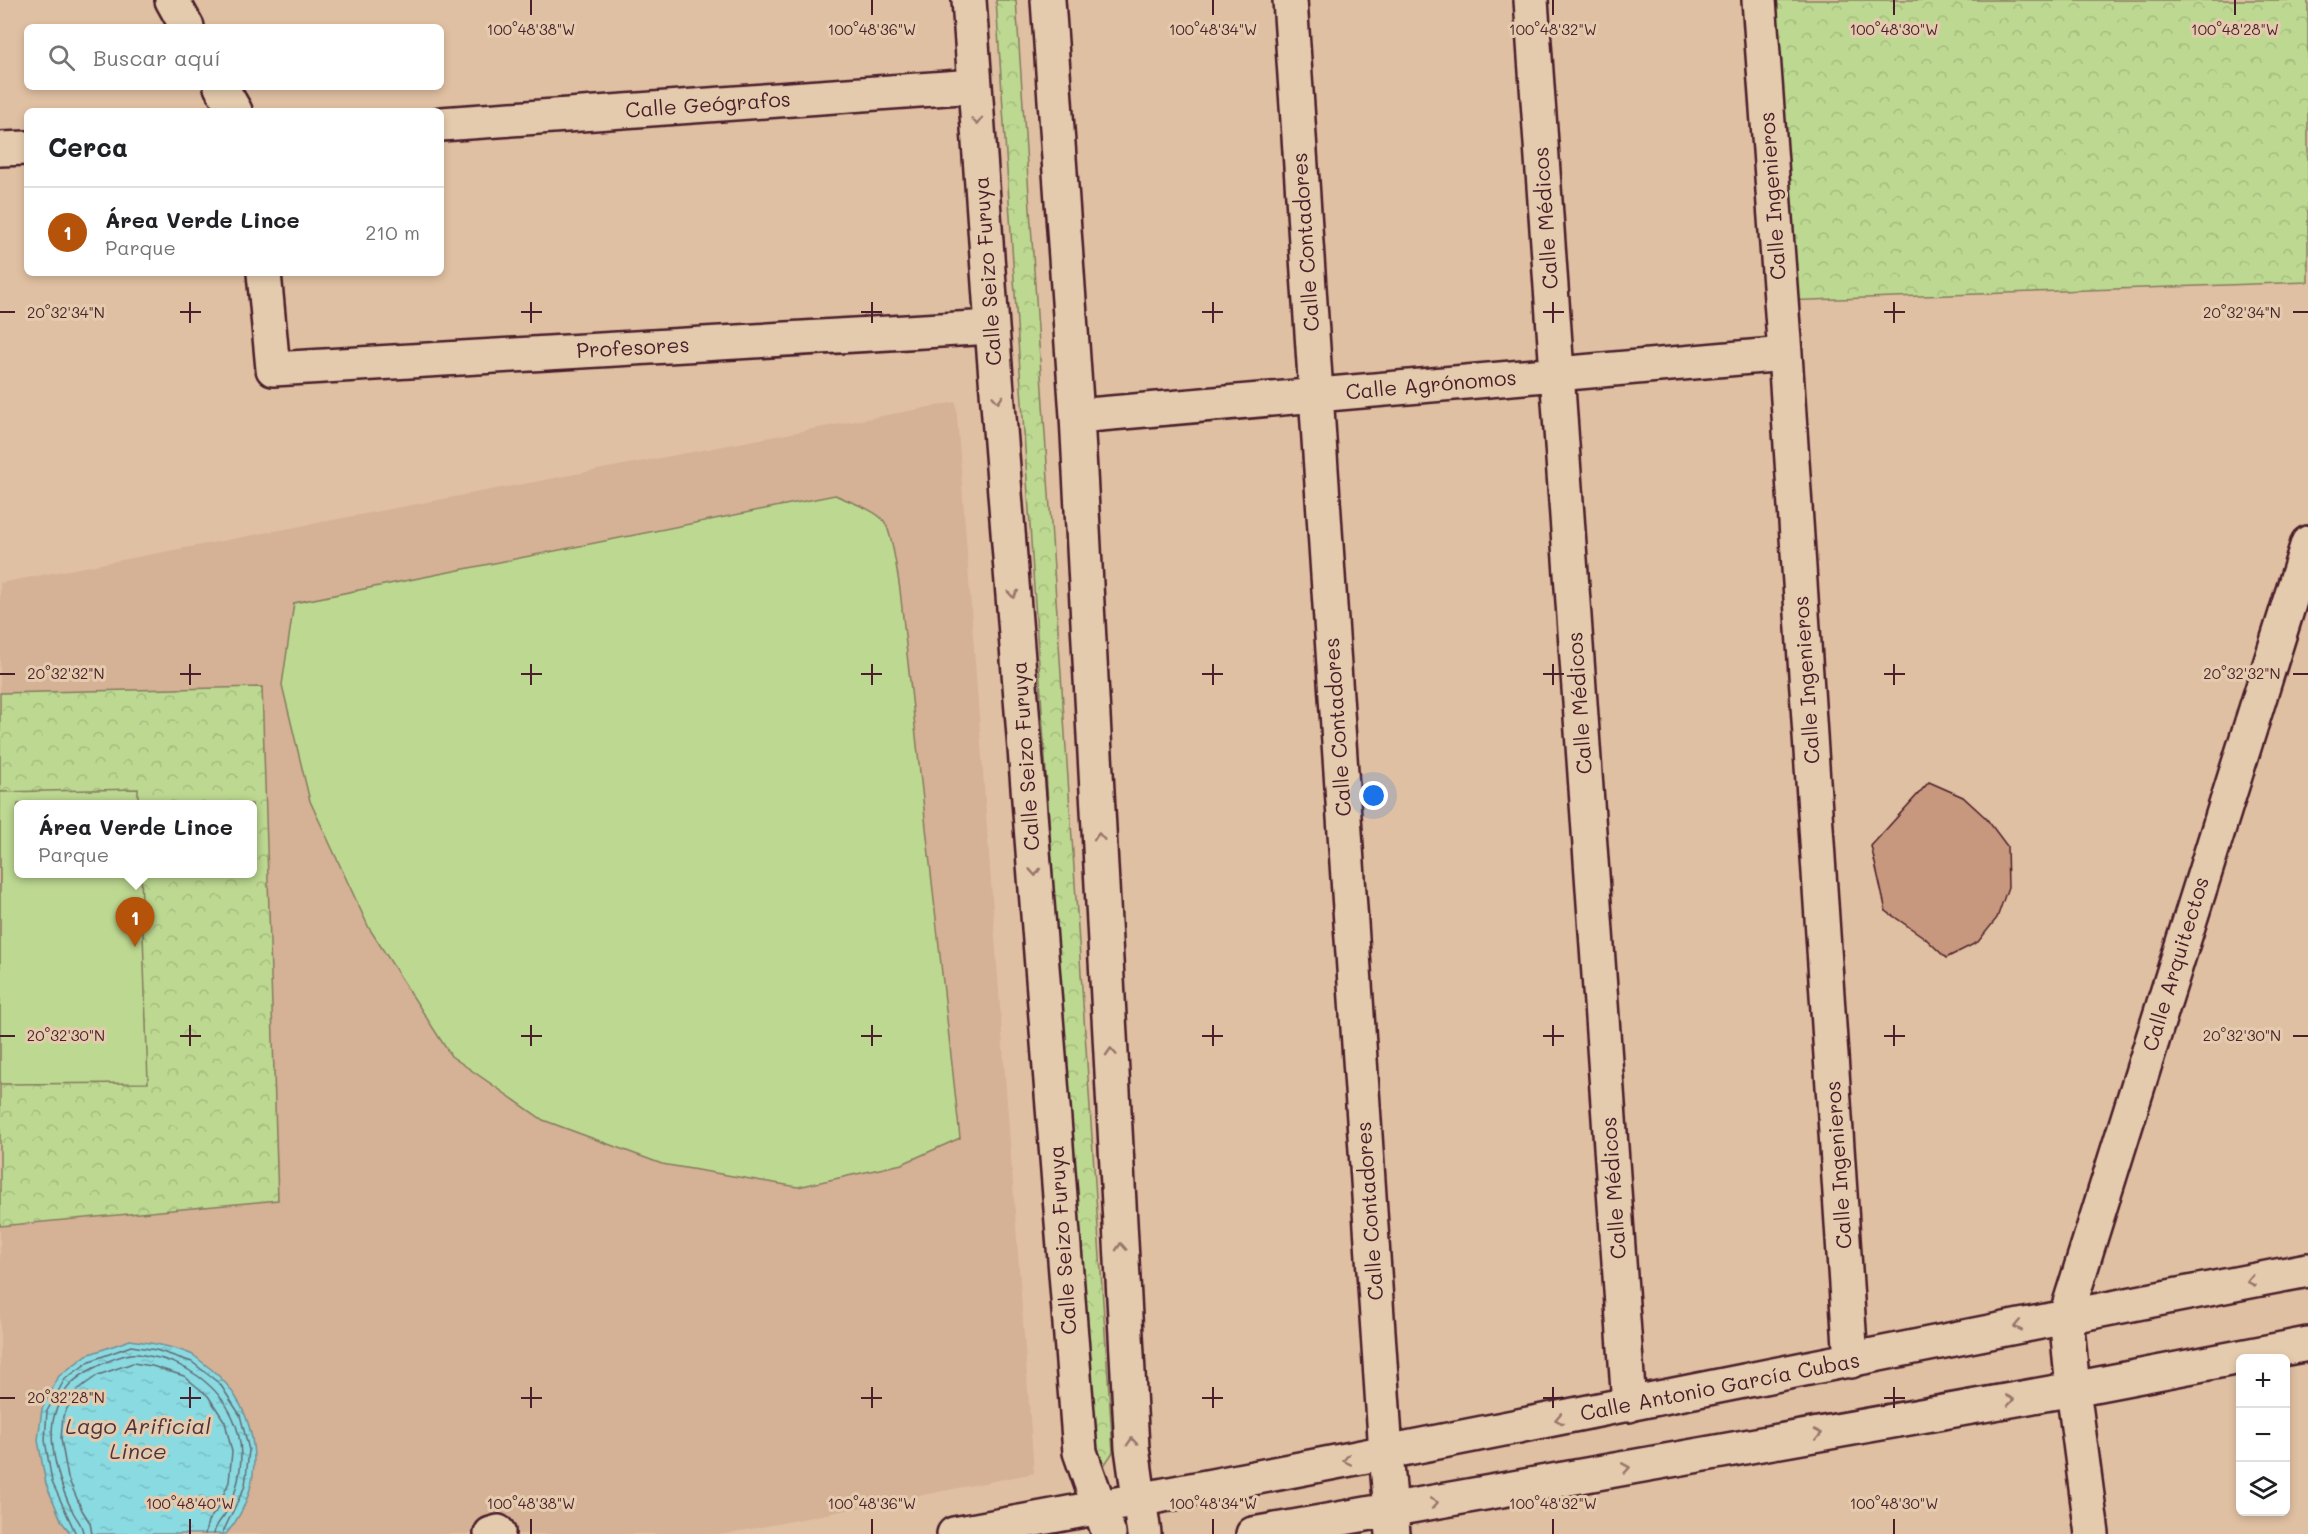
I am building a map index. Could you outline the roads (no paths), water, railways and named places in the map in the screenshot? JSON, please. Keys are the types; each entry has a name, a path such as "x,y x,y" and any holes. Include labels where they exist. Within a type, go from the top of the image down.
{"street":[{"path":"172,0 185,24"},
{"name":"Calle Seizo Furuya","path":"969,0 992,327 1080,1452 1104,1521"},
{"path":"1048,0 1077,416 1132,1448 1144,1534"},
{"name":"Calle Contadores","path":"1290,0 1386,1453 1393,1522"},
{"name":"Calle Médicos","path":"1531,0 1629,1406"},
{"name":"Calle Ingenieros","path":"1759,0 1785,354 1851,1361"},
{"name":"Calle Geógrafos","path":"444,124 975,86"},
{"path":"223,90 233,108"},
{"path":"0,149 24,147"},
{"name":"Profesores","path":"264,276 273,369 992,327"},
{"name":"Calle Agrónomos","path":"1077,416 1785,354"},
{"name":"Calle Arquitectos","path":"2092,1534 2066,1316 2308,543"},
{"name":"Calle Antonio García Cubas","path":"954,1534 1104,1521 1138,1500 1629,1406 2066,1316 2308,1270"},
{"path":"1253,1534 1393,1522 2308,1344"}],"water":[{"name":"Lago Arificial Lince","path":"130,1340 170,1347 193,1355 228,1386 240,1405 249,1426 253,1448 253,1471 249,1493 240,1515 226,1534 71,1534 62,1522 46,1484 38,1440 42,1409 59,1376 87,1355"}],"place":[{"name":"Área Verde Lince","path":"135,947"}]}
